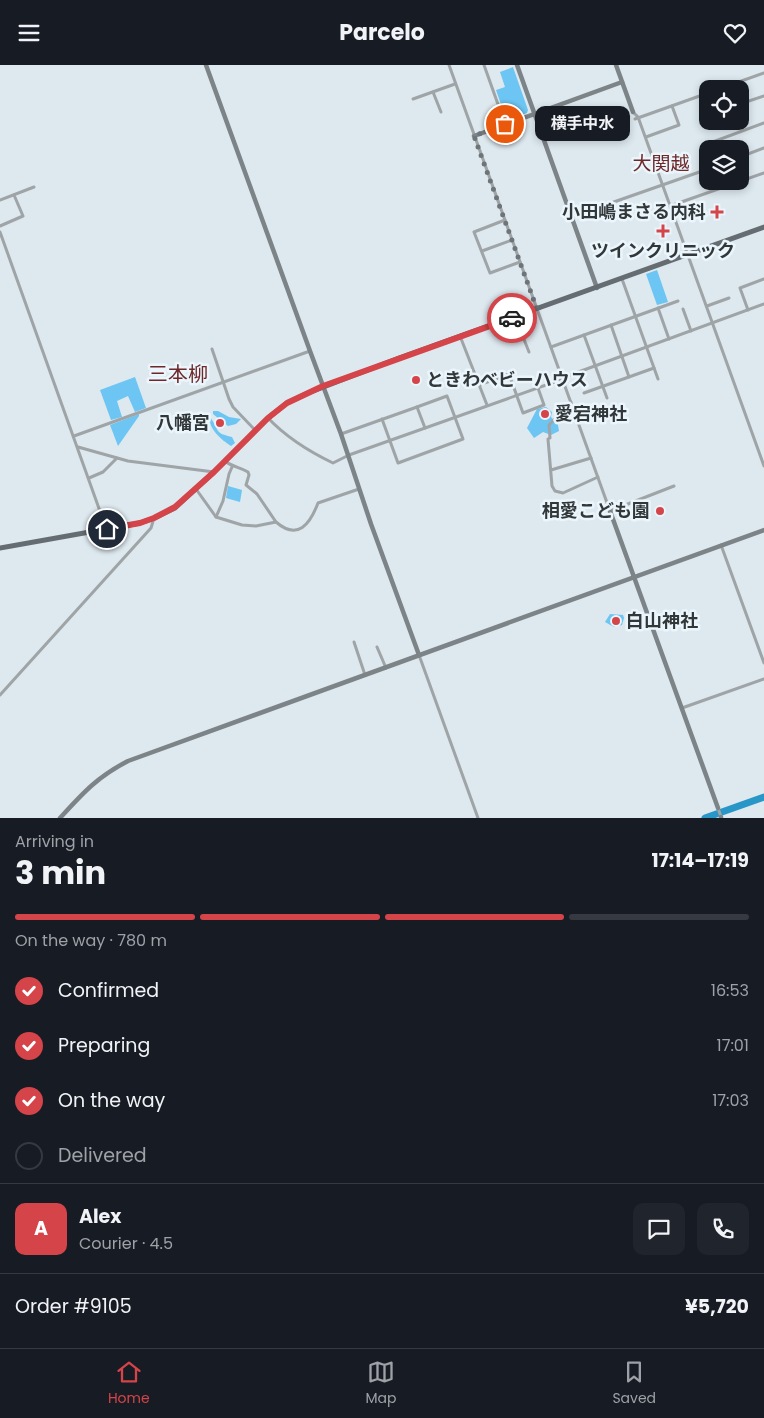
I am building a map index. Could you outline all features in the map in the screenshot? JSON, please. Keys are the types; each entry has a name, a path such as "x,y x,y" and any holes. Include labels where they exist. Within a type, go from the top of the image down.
{"main road":[{"path":"0,548 140,523 154,518 175,507 196,489 255,430 287,403 323,386 764,227"}],"street":[{"path":"206,65 349,455 359,489 478,818"},
{"path":"449,65 721,818"},
{"path":"484,65 505,124"},
{"path":"517,65 597,288"},
{"path":"616,65 633,112 646,137 764,466"},
{"path":"744,80 764,73"},
{"path":"413,99 455,83"},
{"path":"474,136 622,83"},
{"path":"433,92 441,112"},
{"path":"637,118 699,96"},
{"path":"749,101 764,96"},
{"path":"646,137 679,125 672,105"},
{"path":"718,140 764,123"},
{"path":"749,154 764,148"},
{"path":"572,217 699,172"},
{"path":"749,178 764,173"},
{"path":"0,200 34,187"},
{"path":"670,206 715,190"},
{"path":"0,226 23,217 14,195"},
{"path":"505,220 474,231 481,251 490,273 520,262"},
{"path":"0,232 107,529"},
{"path":"481,251 512,240"},
{"path":"622,279 658,379"},
{"path":"748,310 740,288 764,279"},
{"path":"707,306 729,298"},
{"path":"551,347 678,301"},
{"path":"268,418 288,437 312,453 333,463 349,455 538,388 595,365 764,304"},
{"path":"658,308 669,339"},
{"path":"683,309 691,331"},
{"path":"515,317 529,352"},
{"path":"611,325 629,377"},
{"path":"584,335 607,398"},
{"path":"460,337 486,405"},
{"path":"212,349 233,407 255,430"},
{"path":"74,436 310,351"},
{"path":"584,393 654,368"},
{"path":"479,385 509,374 523,413 544,405 538,388"},
{"path":"341,434 382,419 447,396 463,439 398,463 382,419"},
{"path":"571,402 549,425 550,438 548,439 552,486 558,493 563,493 598,477"},
{"path":"417,407 425,428"},
{"path":"578,421 598,415"},
{"path":"78,447 128,461 214,472"},
{"path":"89,478 103,472 117,458"},
{"path":"551,469 591,458"},
{"path":"225,461 232,467 242,468 248,472 246,485 257,494 276,522 284,529 292,531 308,524 313,517 318,503 359,489"},
{"path":"216,517 223,501 232,467"},
{"path":"610,511 674,486"},
{"path":"196,489 216,517 242,525 256,526 276,522"},
{"path":"0,695 151,528 154,518"},
{"path":"60,818 95,781 128,761 764,529"},
{"path":"722,545 764,663"},
{"path":"354,643 365,676"},
{"path":"378,647 386,668"},
{"path":"682,709 764,679"}],"shaded area":[{"path":"513,67 528,110 527,113 508,120 496,90 505,87 500,72"},
{"path":"657,270 668,302 657,305 646,274"},
{"path":"135,377 146,408 135,412 128,396 117,401 122,417 111,420 100,390"},
{"path":"546,407 552,412 551,417 558,425 559,431 551,435 543,432 534,438 527,428 537,409"},
{"path":"213,411 241,419 236,424 228,426 213,414"},
{"path":"139,414 139,416 118,446 110,425"},
{"path":"210,417 218,431 232,437 235,443 231,446 216,434 211,426"},
{"path":"228,486 242,490 240,502 226,498"},
{"path":"610,614 623,615 622,625 614,627 605,622"}],"waterway":[{"path":"705,818 764,797"}],"way so far":[{"path":"505,124 474,136 537,309 512,318"}],"place":[{"name":"横手中水","path":"505,124"},
{"name":"小田嶋まさる内科","path":"717,212"},
{"name":"ツインクリニック","path":"663,231"},
{"name":"ときわベビーハウス","path":"416,380"},
{"name":"愛宕神社","path":"545,414"},
{"name":"八幡宮","path":"220,423"},
{"name":"相愛こども園","path":"660,511"},
{"name":"白山神社","path":"616,621"}],"district":[{"name":"大関越","path":"661,163"},
{"name":"三本柳","path":"178,374"}],"route":[{"path":"107,529 140,523 175,507 214,472 268,418 287,403 323,386 512,318"}]}
